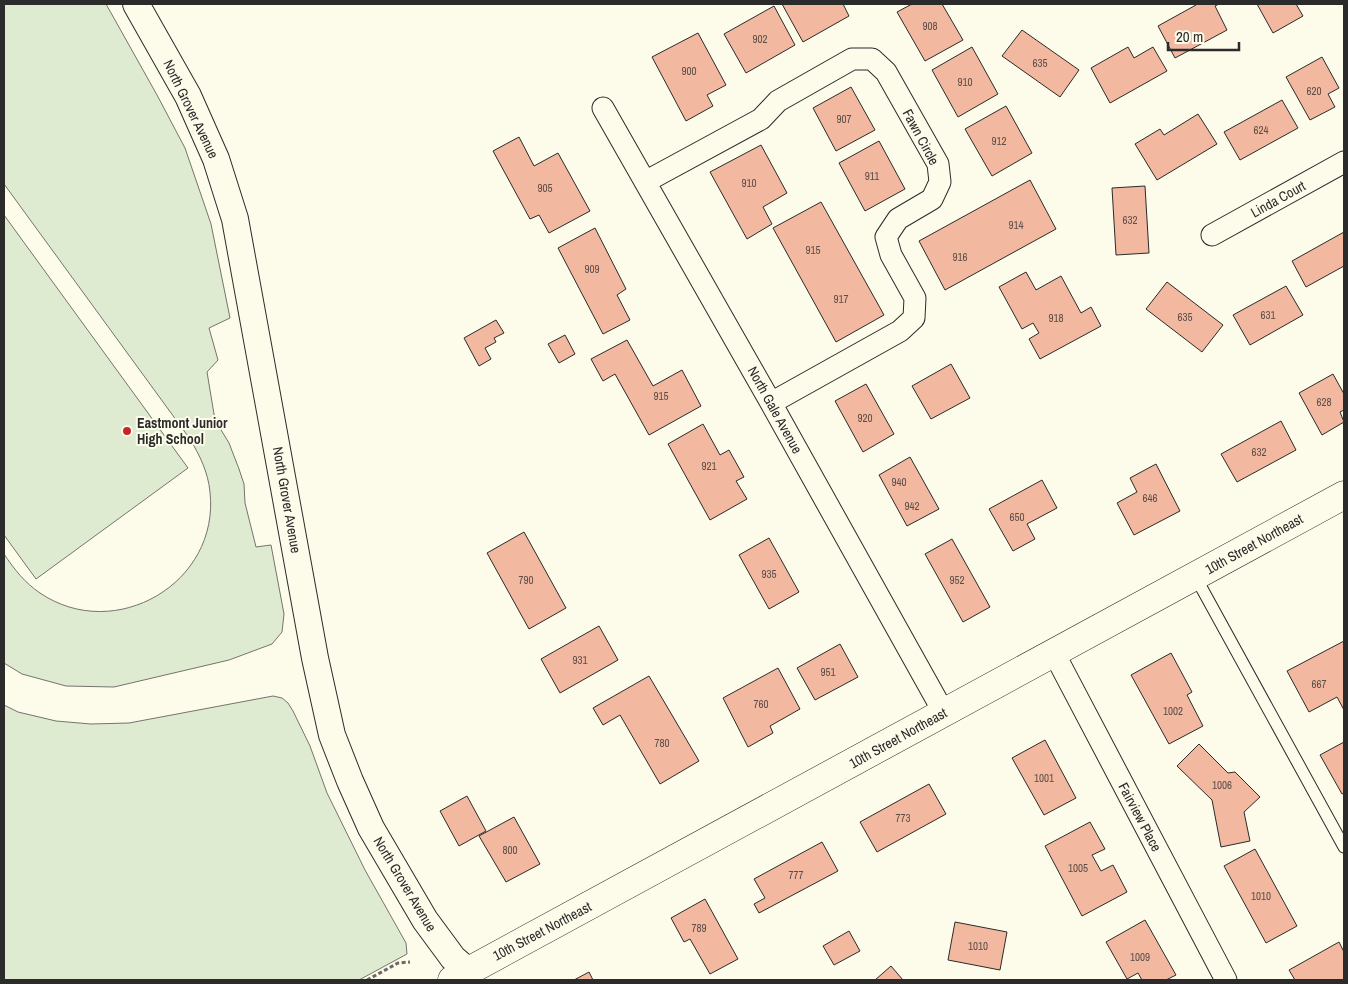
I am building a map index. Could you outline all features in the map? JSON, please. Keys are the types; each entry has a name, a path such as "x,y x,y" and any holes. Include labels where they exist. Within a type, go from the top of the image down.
{"main road":[{"name":"10th Street Northeast","path":"465,977 1344,495"}],"street":[{"name":"North Grover Avenue","path":"136,4 188,96 216,159 235,219 315,658 332,735 371,828 425,920 465,977"},
{"name":"Fawn Circle","path":"645,182 761,119 778,101 852,59 872,59 886,72 938,164 940,182 932,199 898,219 886,237 891,255 915,298 914,318 900,331 771,402"},
{"name":"North Gale Avenue","path":"603,108 771,402 944,713"},
{"name":"Linda Court","path":"1212,235 1344,162"},
{"name":"Fairview Place","path":"1054,653 1226,980"}],"lane":[{"path":"1195,576 1344,847"}],"path":[{"path":"367,980 398,963 410,962"}],"green space":[{"path":"4,4 106,4 185,148 211,224 230,318 209,328 218,360 207,372 215,420 229,443 244,484 245,503 256,547 271,545 284,614 282,632 272,644 229,660 114,687 66,686 22,674 4,663 4,554 29,585 40,593 69,607 100,612 129,607 157,596 180,577 198,553 209,525 210,492 203,464 190,439 4,184"},
{"path":"4,215 188,468 36,579 4,535"},
{"path":"273,696 282,698 293,711 310,746 327,793 365,870 406,943 407,954 359,980 4,980 4,705 18,712 56,721 91,724 129,723"}],"building":[{"path":"782,4 843,4 849,16 803,42"},
{"path":"912,4 942,4 963,40 925,61 897,12"},
{"path":"1195,4 1219,4 1215,6 1227,30 1175,58 1158,26"},
{"path":"1257,4 1296,4 1303,16 1273,33"},
{"path":"774,6 795,45 746,73 724,34"},
{"path":"1022,30 1079,70 1060,97 1002,56"},
{"path":"698,33 726,85 707,95 713,106 686,121 652,57"},
{"path":"972,47 998,94 958,117 932,70"},
{"path":"1128,47 1134,58 1153,47 1167,71 1110,103 1091,68"},
{"path":"1322,57 1339,88 1328,94 1335,107 1310,120 1286,77"},
{"path":"851,87 875,130 836,151 813,108"},
{"path":"1282,100 1298,128 1240,160 1224,132"},
{"path":"1006,106 1032,153 992,176 965,129"},
{"path":"1198,114 1217,144 1157,180 1135,144 1160,129 1164,135"},
{"path":"519,137 534,166 558,153 590,211 549,233 539,215 530,219 493,151"},
{"path":"879,141 905,189 865,211 839,163"},
{"path":"761,145 787,193 763,207 772,224 747,239 710,172"},
{"path":"1030,180 1056,229 945,290 919,241"},
{"path":"1145,186 1149,253 1116,255 1112,188"},
{"path":"821,202 884,315 836,342 773,228"},
{"path":"595,228 626,289 617,295 630,320 603,334 558,248"},
{"path":"1344,232 1344,266 1306,287 1292,261"},
{"path":"1026,272 1036,290 1061,276 1081,313 1091,307 1101,326 1040,359 1029,339 1039,333 1033,323 1022,329 999,287"},
{"path":"1167,282 1223,325 1202,352 1146,309"},
{"path":"1286,286 1303,315 1250,345 1233,315"},
{"path":"496,320 504,333 494,338 496,342 485,348 491,359 479,366 464,338"},
{"path":"565,335 575,354 559,363 548,344"},
{"path":"627,340 653,386 682,370 701,406 649,435 615,374 603,381 591,359"},
{"path":"951,364 970,398 931,419 912,386"},
{"path":"1333,374 1344,394 1344,410 1340,412 1344,422 1322,435 1299,393"},
{"path":"866,384 894,434 863,452 835,401"},
{"path":"1281,421 1296,450 1237,482 1221,454"},
{"path":"703,424 720,455 729,450 744,477 736,481 747,499 710,520 668,444"},
{"path":"910,457 939,509 907,526 879,475"},
{"path":"1156,464 1180,511 1134,535 1117,503 1137,492 1130,478"},
{"path":"1042,480 1057,508 1027,524 1035,539 1013,551 989,509"},
{"path":"524,532 566,608 529,629 487,553"},
{"path":"769,538 799,592 769,609 739,555"},
{"path":"952,539 990,607 963,622 925,554"},
{"path":"599,626 618,660 560,693 541,659"},
{"path":"1344,641 1344,710 1337,697 1309,712 1287,671"},
{"path":"840,644 858,677 815,700 797,668"},
{"path":"1171,653 1192,692 1187,695 1203,726 1169,744 1131,675"},
{"path":"778,668 800,709 770,726 773,733 748,747 723,698"},
{"path":"649,676 699,761 660,784 620,715 603,725 593,708"},
{"path":"1045,740 1076,798 1044,815 1012,758"},
{"path":"1344,742 1344,793 1342,794 1320,755"},
{"path":"1199,744 1228,773 1235,772 1260,797 1244,812 1250,841 1221,847 1212,800 1177,766"},
{"path":"929,784 946,814 877,852 860,822"},
{"path":"467,796 486,831 459,846 440,811"},
{"path":"514,817 540,864 506,882 479,836"},
{"path":"1090,822 1105,849 1092,855 1101,871 1113,865 1127,892 1082,916 1045,846"},
{"path":"822,842 838,871 759,913 754,904 765,898 754,879"},
{"path":"1255,849 1297,926 1266,943 1224,866"},
{"path":"705,899 738,959 710,974 690,939 684,942 671,918"},
{"path":"1145,920 1176,975 1166,980 1142,980 1138,973 1127,979 1106,942"},
{"path":"955,922 1007,932 1000,970 948,960"},
{"path":"849,931 860,951 834,965 823,946"},
{"path":"1339,942 1344,952 1344,980 1295,980 1289,970"},
{"path":"891,966 903,980 875,980"},
{"path":"589,972 593,980 574,980"}],"place":[{"name":"Eastmont Junior High School","path":"127,431"}]}
